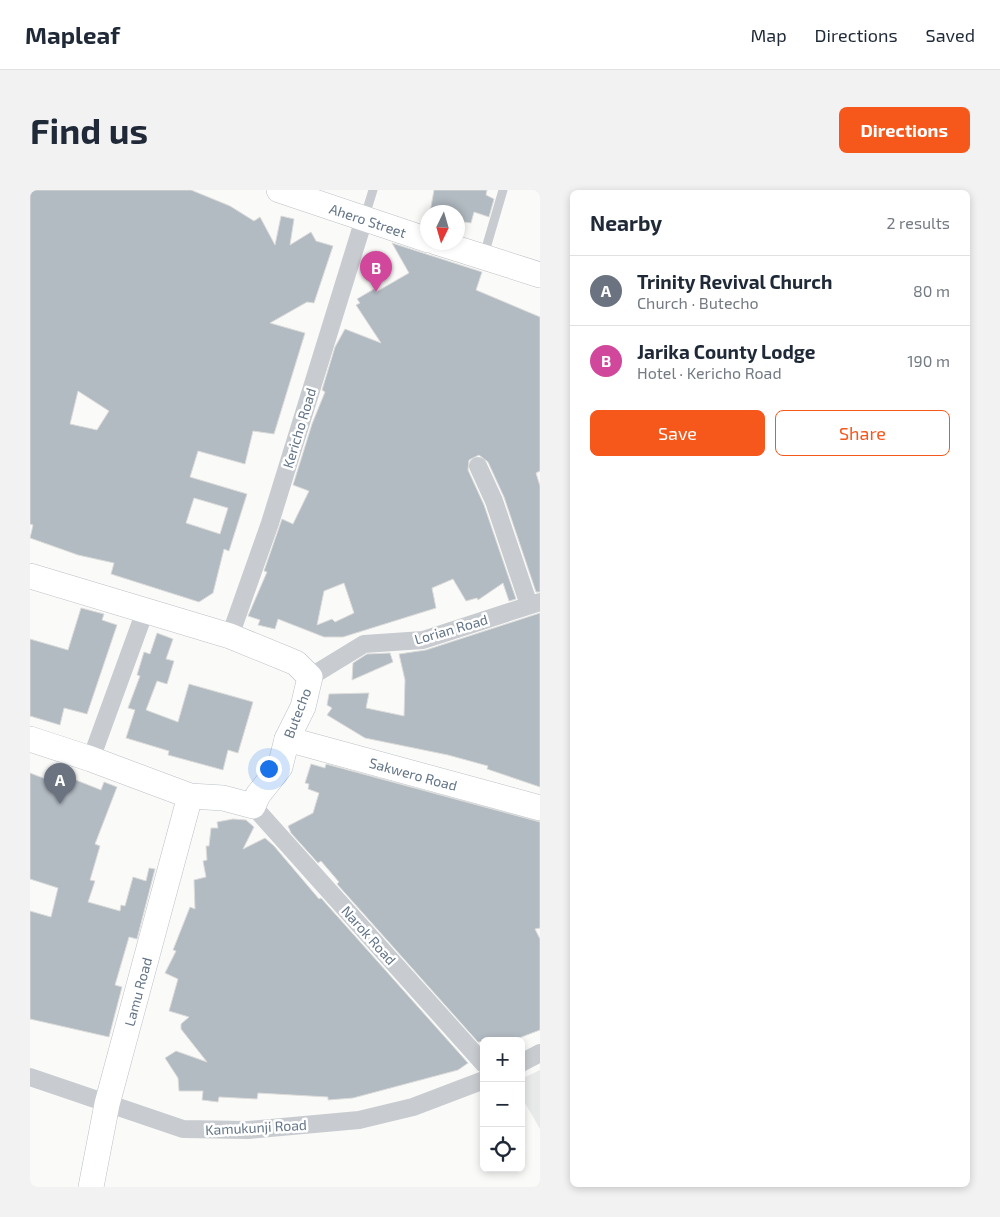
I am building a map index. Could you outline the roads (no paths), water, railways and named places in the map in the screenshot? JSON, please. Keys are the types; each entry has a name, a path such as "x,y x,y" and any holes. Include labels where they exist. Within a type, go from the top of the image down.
{"street":[{"name":"Ahero Street","path":"279,190 420,237"},
{"name":"Kericho Road","path":"230,636 270,523 364,219"},
{"path":"460,250 540,276"},
{"path":"478,466 535,603"},
{"name":"Butecho","path":"30,576 230,636 296,663 310,677 303,707 287,739 280,767 258,795 253,806"},
{"name":"Lorian Road","path":"310,677 364,644 423,640 535,603"},
{"path":"91,759 145,611"},
{"path":"30,739 91,759 190,796 223,798 253,806"},
{"name":"Sakwero Road","path":"287,739 540,808"},
{"name":"Lamu Road","path":"91,1187 107,1104 190,796"},
{"name":"Narok Road","path":"253,806 480,1060"},
{"path":"525,1061 540,1053"},
{"name":"Kamukunji Road","path":"30,1077 183,1130 248,1130 359,1120 413,1107 480,1082"}],"lane":[{"path":"364,219 373,190"},
{"path":"483,258 503,190"}],"place":[{"name":"Jarika County Lodge","path":"376,292"},
{"name":"Trinity Revival Church","path":"60,804"}]}
